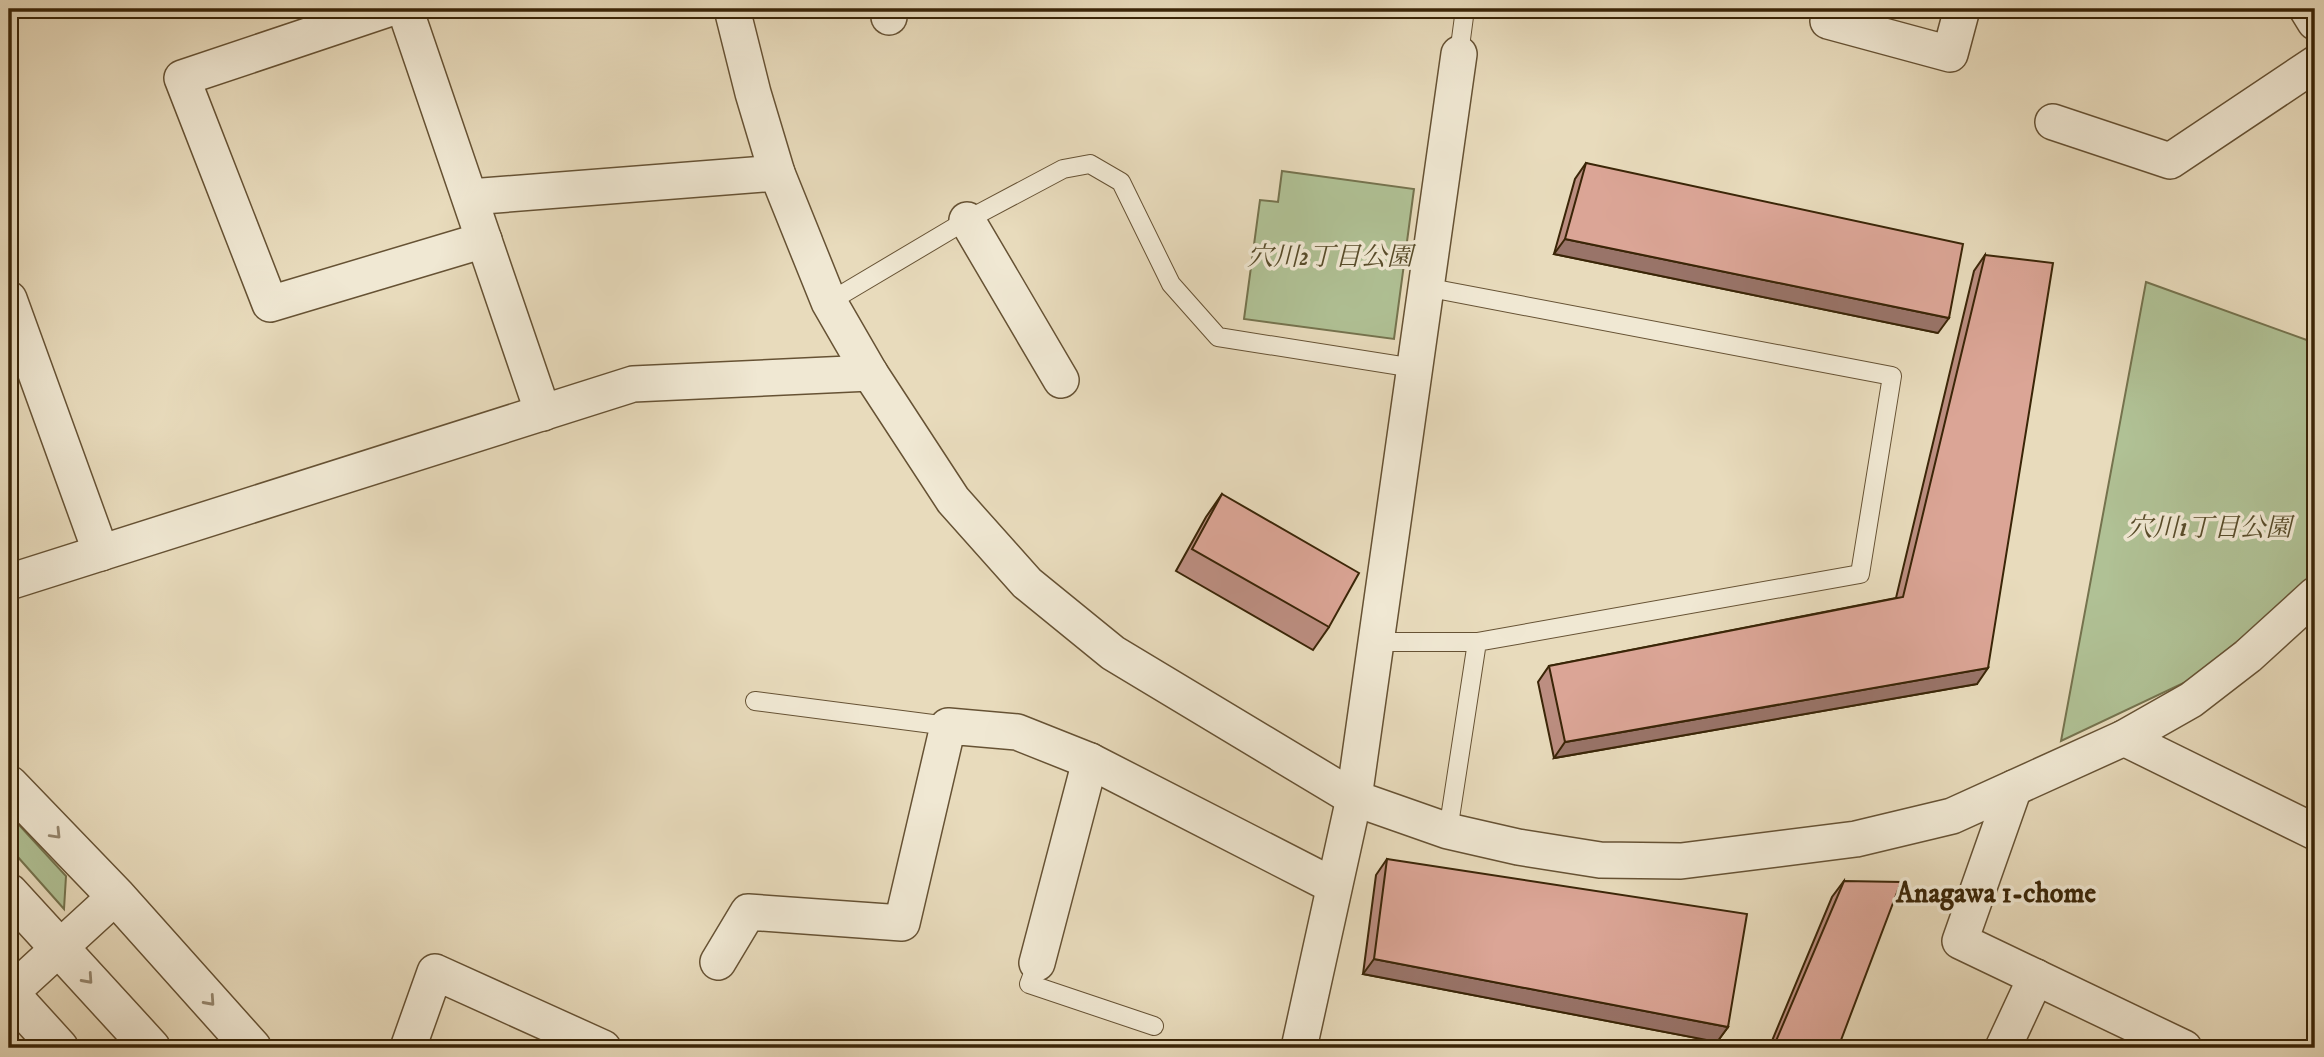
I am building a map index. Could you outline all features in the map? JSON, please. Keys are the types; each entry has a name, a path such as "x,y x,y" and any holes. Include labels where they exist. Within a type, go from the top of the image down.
{"street":[{"path":"387,9 182,78 270,304 484,240"},
{"path":"405,9 543,413"},
{"path":"732,9 776,173 829,302 870,373 953,500 1027,583 1113,653 1353,798 1448,831 1518,847 1601,860 1681,861 1856,839 1952,816 2124,738 2201,692 2248,656 2315,595"},
{"path":"1832,9 1828,22 1950,54 1962,9"},
{"path":"2307,9 2315,22"},
{"path":"1299,1048 1353,798 1458,54"},
{"path":"2053,122 2170,161 2315,64"},
{"path":"470,197 776,173"},
{"path":"967,220 1061,380"},
{"path":"9,299 101,552"},
{"path":"9,582 634,384 870,373"},
{"path":"718,962 748,912 902,923 948,726 1017,732 1090,761 1334,886"},
{"path":"2124,738 2315,832"},
{"path":"1037,963 1090,761"},
{"path":"9,785 116,896 252,1048"},
{"path":"2014,788 1960,941 2184,1048"},
{"path":"9,893 150,1048"},
{"path":"59,1048 9,993 116,896"},
{"path":"408,1048 435,972 603,1048"},
{"path":"2003,1048 2036,977"}],"lane":[{"path":"1458,54 1465,9"},
{"path":"829,302 967,220 1063,169 1090,164 1121,182 1171,285 1218,337 1414,368"},
{"path":"1375,642 1477,642 1860,573 1892,376 1425,287"},
{"path":"1448,831 1477,642"},
{"path":"755,701 948,726"},
{"path":"1037,963 1029,985 1154,1026"}],"green space":[{"name":"穴川2丁目公園","path":"1282,171 1414,189 1394,339 1244,319 1260,200 1278,202"},
{"name":"穴川1丁目公園","path":"2146,282 2315,343 2315,573 2280,607 2190,680 2061,741"},
{"path":"9,814 66,876 64,909 9,847"}],"building":[{"path":"1586,163 1963,244 1949,318 1565,239"},
{"path":"1985,255 2053,263 1988,668 1565,742 1549,666 1903,597"},
{"path":"1222,494 1359,573 1329,627 1192,549"},
{"path":"1387,859 1747,914 1728,1027 1374,959"},
{"path":"1844,881 1901,882 1838,1048 1773,1048"}],"district":[{"name":"Anagawa 1-chome","path":"1996,892"}]}
